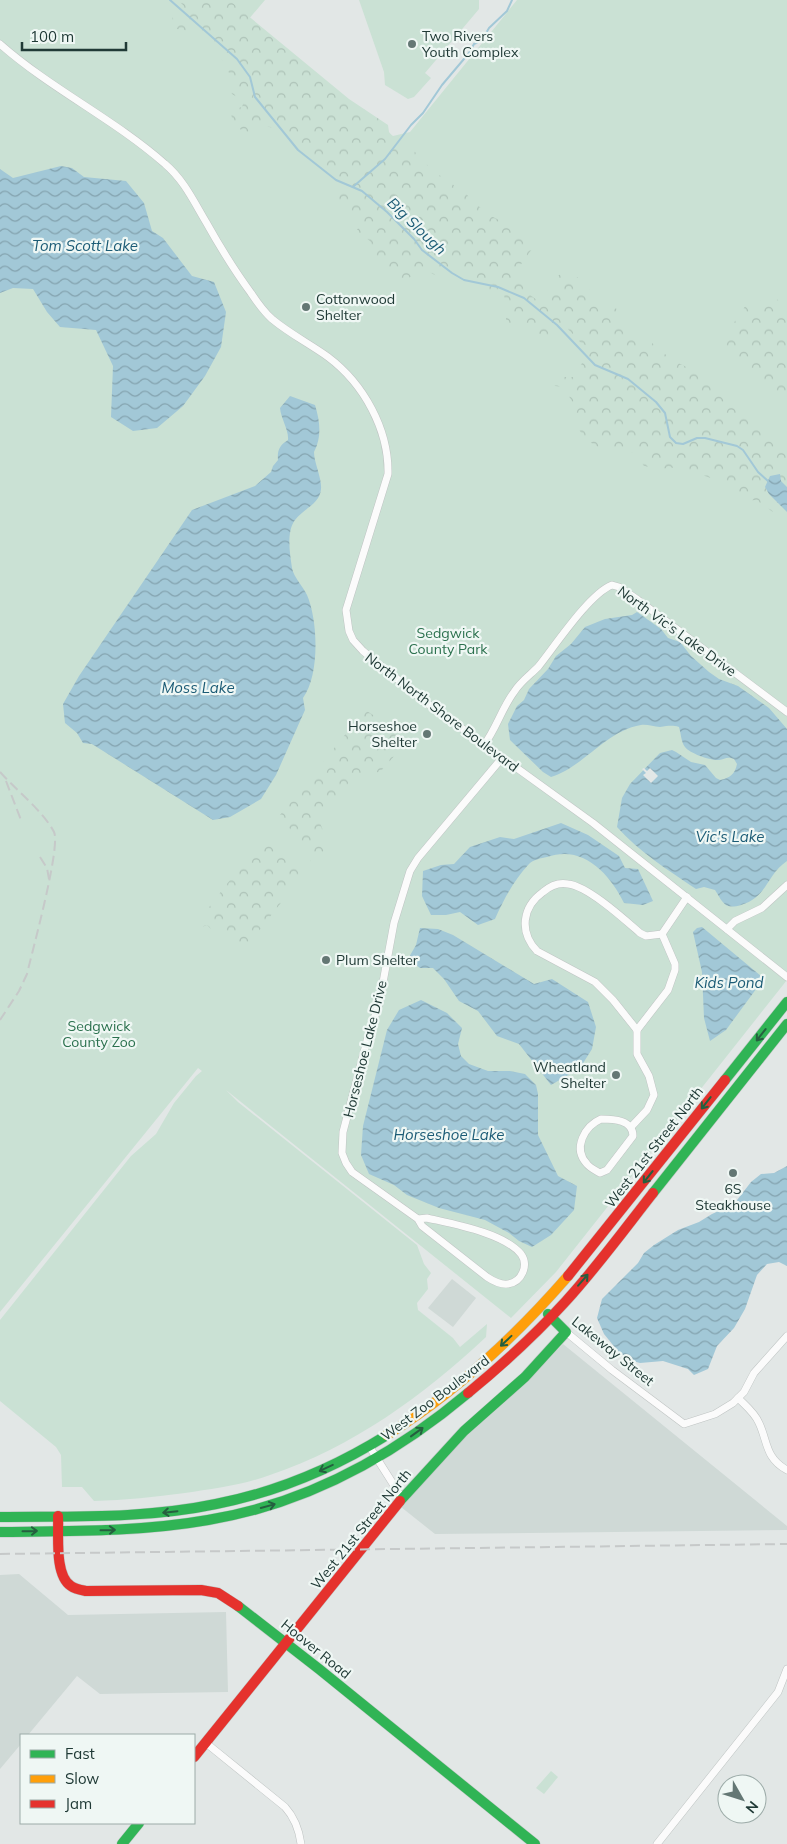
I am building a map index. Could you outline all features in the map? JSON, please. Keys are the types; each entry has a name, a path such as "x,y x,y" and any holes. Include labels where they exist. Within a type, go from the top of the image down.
{"main road":[{"name":"West 21st Street North","path":"540,1307 596,1242 787,1002"},
{"name":"West 21st Street North","path":"551,1317 596,1265 787,1024"},
{"name":"Lakeway Street","path":"540,1307 566,1332"},
{"name":"West Zoo Boulevard","path":"0,1517 158,1513 229,1502 301,1480 369,1446 418,1414 492,1354 540,1307"},
{"name":"West Zoo Boulevard","path":"0,1532 165,1528 241,1514 276,1504 307,1492 341,1478 377,1459 415,1434 504,1363 551,1317"},
{"name":"West 21st Street North","path":"195,1756 402,1498 464,1432 525,1377 566,1332"},
{"name":"Hoover Road","path":"58,1516 59,1565 66,1582 77,1589 210,1591 226,1597 286,1643 535,1844"},
{"path":"122,1844 139,1824"}],"street":[{"name":"North North Shore Boulevard","path":"0,44 25,64 108,121 167,165 185,187 230,264 266,313 339,366 359,389 381,430 387,455 388,474 348,603 346,617 349,631 353,640 362,651 424,701 594,823 787,976"},
{"name":"North Vic's Lake Drive","path":"484,745 492,734 513,692 536,668 593,599 604,588 612,585 619,587 638,600 787,712"},
{"name":"Horseshoe Lake Drive","path":"418,1219 427,1218 482,1232 502,1241 517,1250 524,1260 524,1270 521,1276 517,1281 508,1284 492,1281 422,1226 418,1219 352,1172 342,1153 343,1132 368,1037 379,1004 394,924 410,871 418,858 502,758"},
{"path":"637,1030 613,1000 595,982 537,951 531,945 527,936 525,917 528,908 549,887 560,883 570,884 601,901 646,936 662,934 687,897"},
{"path":"728,929 735,922 762,908 787,885"},
{"path":"631,1128 647,1110 654,1095 649,1076 637,1054 637,1030 668,990 675,970 675,964 662,934"},
{"path":"601,1119 608,1119 628,1124 631,1128 633,1136 607,1170 600,1173 586,1164 582,1157 580,1144 589,1126 601,1119"},
{"name":"Lakeway Street","path":"566,1332 670,1415 684,1424 715,1414 738,1398"},
{"path":"787,1336 754,1373 744,1392 738,1398 759,1422 770,1455 775,1462 787,1470"},
{"path":"369,1446 402,1498"},
{"path":"657,1844 778,1692 787,1669"},
{"path":"206,1743 293,1815 299,1829 301,1844"}],"shaded area":[{"path":"452,1279 476,1298 453,1327 428,1308"},
{"path":"563,1344 787,1526 787,1530 435,1534 401,1507 459,1443 484,1418 529,1380"},
{"path":"19,1574 68,1615 226,1612 228,1692 100,1694 77,1676 29,1734 20,1734 20,1745 0,1769 0,1575"}],"green space":[{"name":"Sedgwick County Park","path":"0,0 265,0 248,20 393,136 410,132 517,0 787,0 787,980 556,1272 511,1318 226,1090 238,1102 417,1245 424,1264 431,1273 427,1279 428,1289 417,1303 418,1310 453,1338 460,1347 487,1324 486,1337 437,1380 386,1418 330,1450 270,1475 249,1481 206,1490 151,1497 94,1501 82,1487 62,1487 61,1455 56,1447 0,1401 0,1320 131,1156 156,1134 174,1103 202,1071 198,1068 0,1312"},
{"path":"178,0 229,0 349,99 388,125 389,132 398,144 414,151 432,170 465,193 487,214 507,224 521,236 532,249 517,270 526,292 541,303 557,276 567,271 580,279 601,303 617,309 637,338 645,337 672,360 697,372 770,438 787,447 787,522 756,500 740,501 716,480 680,467 659,469 644,466 641,462 642,455 611,448 606,452 585,439 575,423 576,413 571,400 563,387 555,386 552,381 556,377 574,377 591,348 581,343 567,328 550,339 506,322 504,294 491,301 482,294 477,278 459,268 446,281 422,268 405,281 370,252 370,241 356,231 363,222 338,202 336,197 339,177 297,147 285,130 264,126 250,134 236,125 232,119 231,110 242,107 244,101 232,94 229,86 231,79 226,64 207,45 189,31 177,29 171,23 174,14 183,5"},
{"name":"Two Rivers Youth Complex","path":"359,0 479,0 479,9 425,73 431,78 414,97 408,99 385,85 384,72"},
{"path":"770,298 787,302 787,403 753,376 753,370 720,343 746,305"},
{"path":"365,710 391,726 396,720 407,727 404,745 380,772 356,774 319,820 328,844 317,862 310,861 310,857 280,815"},
{"path":"259,842 266,843 285,852 305,872 248,945 244,947 215,933 207,925 199,926 200,919"},
{"path":"551,1771 558,1777 544,1794 536,1788"}],"water":[{"name":"Tom Scott Lake","path":"61,166 72,168 84,177 126,181 144,203 152,231 163,238 192,276 214,282 226,312 221,347 205,376 183,406 157,428 133,431 111,417 113,366 96,330 60,327 47,312 33,289 13,288 0,293 0,169 13,178"},
{"name":"Moss Lake","path":"290,396 315,405 319,423 318,441 314,452 321,485 320,494 318,499 295,520 290,531 289,543 293,572 307,595 311,606 316,647 315,662 309,688 303,698 305,710 276,775 261,799 230,817 213,820 92,744 83,743 77,733 65,723 63,704 79,676 192,510 255,486 271,472 278,460 280,448 288,440 280,408"},
{"path":"780,474 781,481 787,487 787,512 769,494 765,487 770,476"},
{"name":"Vic's Lake","path":"637,612 661,629 668,638 680,642 691,656 709,672 719,679 738,686 769,708 787,729 787,861 775,873 757,897 741,905 728,906 720,899 715,890 704,887 696,889 644,853 617,827 622,798 630,784 660,753 672,750 691,762 705,765 720,780 729,777 735,770 737,764 734,759 711,759 691,752 684,745 679,727 641,725 616,734 574,766 551,777 543,772 510,740 508,724 517,706 524,700 529,689 548,669 556,656 571,644 585,627 605,619 632,615"},
{"path":"561,823 588,835 619,856 625,868 638,869 653,901 643,905 624,903 611,882 594,864 583,858 560,854 537,859 529,864 510,890 495,919 478,925 460,912 446,915 431,915 422,896 423,871 441,865 454,864 470,847 500,837 514,839"},
{"name":"Kids Pond","path":"702,927 761,976 762,981 726,1030 710,1041 704,1018 702,972 693,932 697,928"},
{"path":"420,928 438,929 453,935 534,984 552,979 588,1002 596,1027 592,1049 580,1068 551,1085 519,1044 497,1036 478,1011 459,1001 444,979 433,968 420,968 408,959 416,945"},
{"name":"Horseshoe Lake","path":"421,1000 447,1013 462,1028 458,1044 461,1056 469,1064 488,1071 510,1071 525,1074 536,1085 538,1094 538,1135 558,1176 577,1186 574,1210 551,1235 532,1247 485,1220 439,1208 407,1195 394,1185 369,1174 361,1155 363,1126 387,1030 399,1010"},
{"path":"787,1166 787,1266 779,1262 767,1264 757,1275 745,1309 734,1328 717,1346 708,1369 694,1375 688,1369 663,1361 640,1363 629,1360 617,1350 604,1334 597,1318 602,1299 638,1263 644,1253 678,1230 699,1222 734,1204 751,1182 761,1174 774,1173"}],"pier":[{"path":"644,768 647,771 650,768 658,776 651,783 643,775 646,773 642,769"}],"waterway":[{"name":"Big Slough","path":"170,0 237,59 250,77 255,97 298,150 336,180 362,191 387,212 414,239 422,250 464,280 498,287 524,298 557,325 595,365 628,379 656,402 665,413 670,437 676,443 683,444 697,438 705,438 737,446 743,450 758,472 768,481"},
{"path":"354,186 385,159 411,125 423,113 474,44 482,40 489,28 507,11 512,0"}],"railway":[{"path":"0,772 43,816 54,832 55,842 50,878 27,974 19,991 0,1020"},
{"path":"6,781 21,820"},
{"path":"40,857 47,868 49,879"},
{"path":"0,1554 787,1544"}],"traffic: fast":[{"path":"725,1080 787,1002"},
{"path":"653,1193 787,1024"},
{"path":"400,1501 464,1431 525,1377 566,1332 548,1314"},
{"path":"0,1532 157,1527 244,1513 313,1489 378,1457 439,1416 468,1393"},
{"path":"0,1517 135,1514 189,1509 216,1504 283,1486 326,1468 387,1435"},
{"path":"238,1606 535,1844"},
{"path":"122,1844 138,1824"}],"traffic: slow":[{"path":"387,1435 437,1401 484,1362 527,1321 568,1276"}],"traffic: jam":[{"path":"568,1276 725,1080"},
{"path":"468,1393 519,1349 566,1301 600,1262 653,1193"},
{"path":"195,1756 400,1501"},
{"path":"58,1516 60,1564 66,1581 74,1588 86,1591 201,1590 218,1593 238,1606"}],"place":[{"name":"Two Rivers Youth Complex","path":"412,44"},
{"name":"Cottonwood Shelter","path":"306,307"},
{"name":"Horseshoe Shelter","path":"427,734"},
{"name":"Plum Shelter","path":"326,960"},
{"name":"Wheatland Shelter","path":"616,1075"},
{"name":"6S Steakhouse","path":"733,1173"}],"park label":[{"name":"Sedgwick County Zoo","path":"99,1034"}]}
